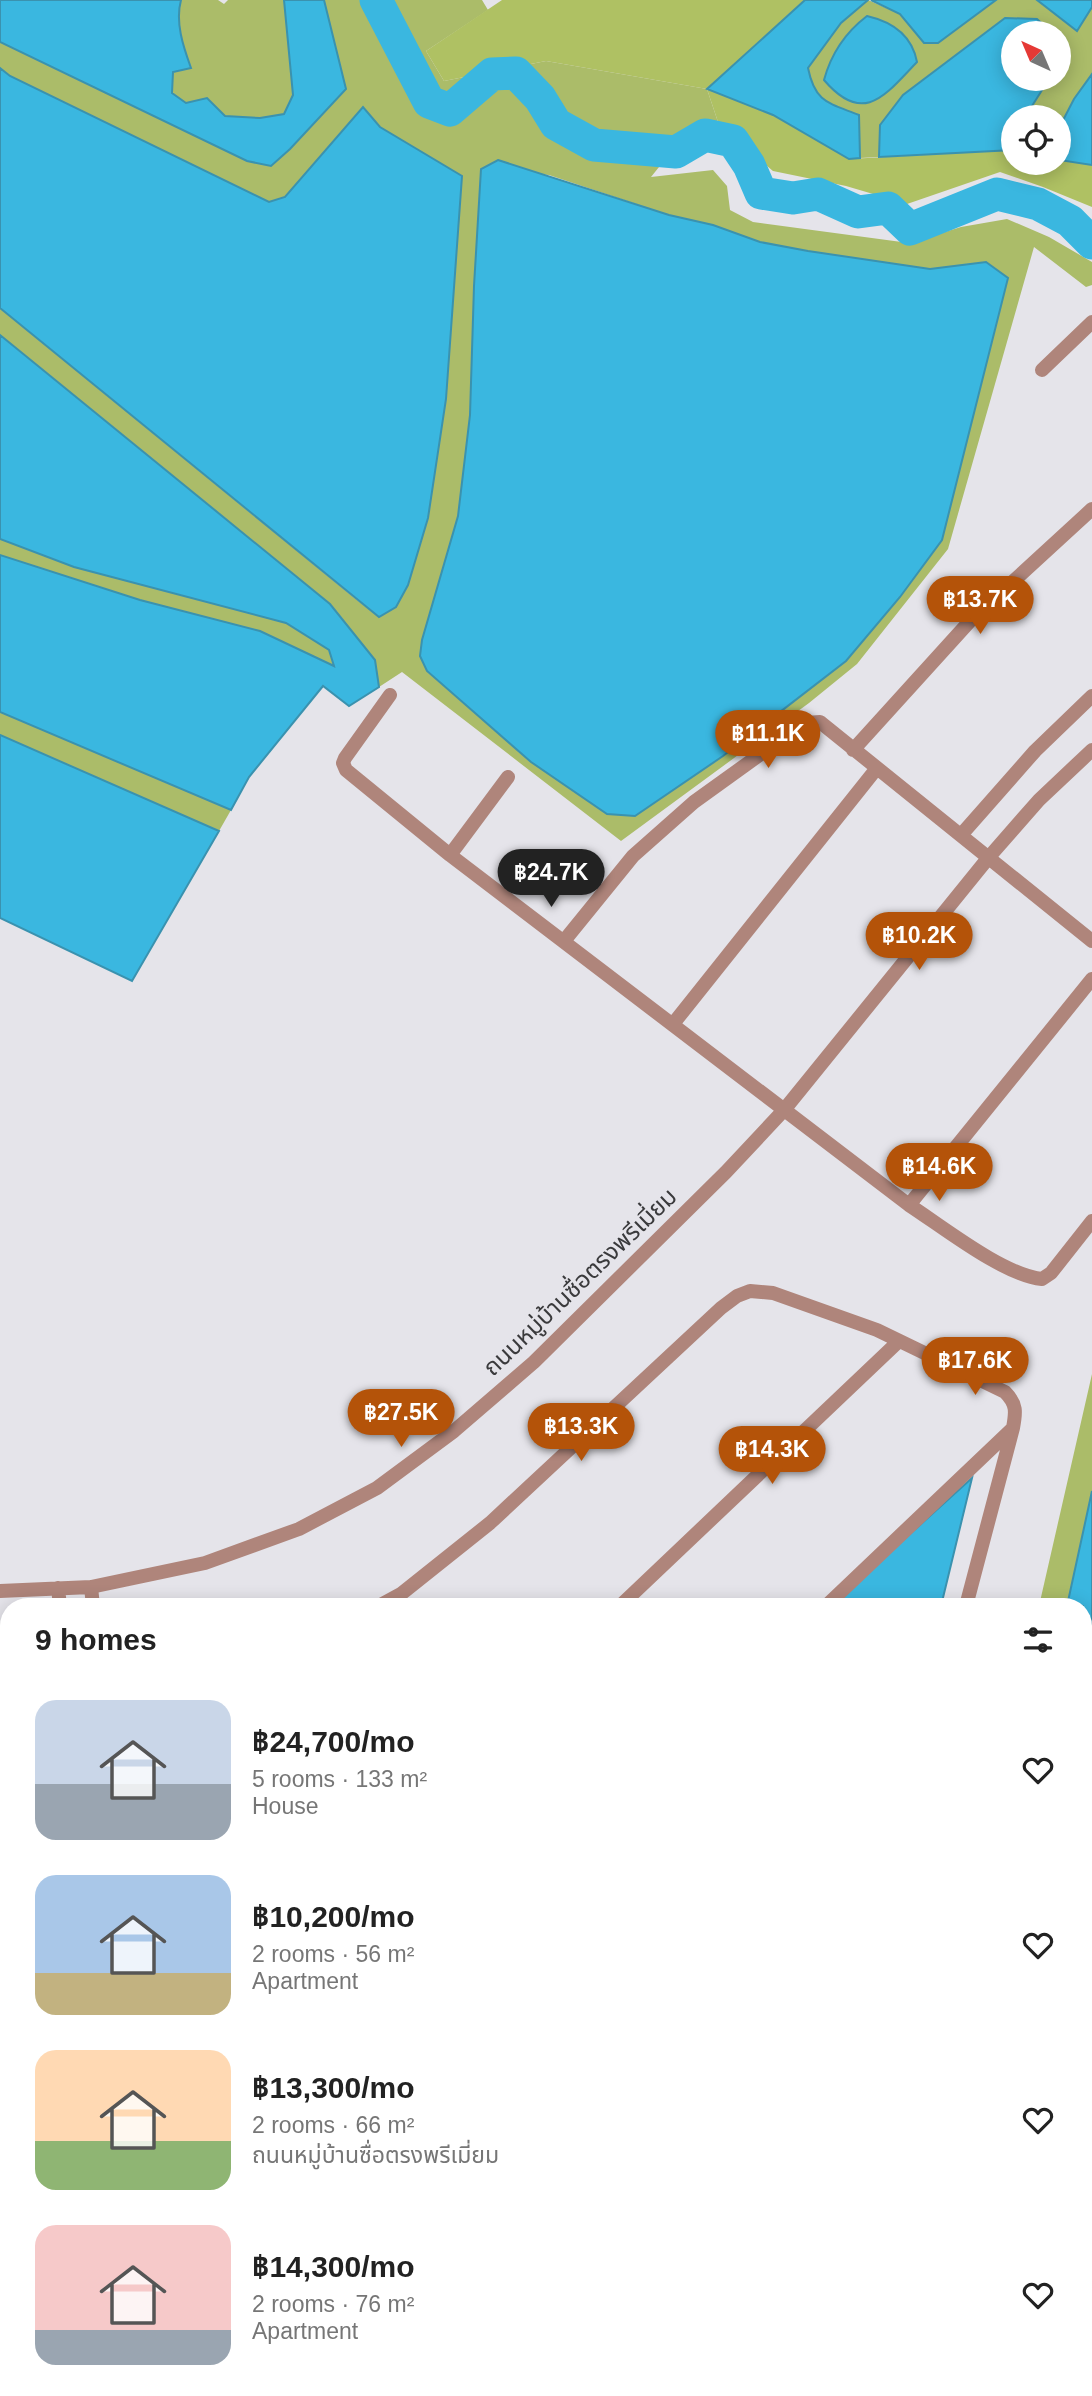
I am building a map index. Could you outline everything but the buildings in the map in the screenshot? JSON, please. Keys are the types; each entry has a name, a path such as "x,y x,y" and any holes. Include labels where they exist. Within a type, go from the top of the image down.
{"street":[{"path":"1042,370 1092,322"},
{"path":"853,750 970,621 1092,509"},
{"path":"390,695 342,763 346,770 450,855 909,1205 986,1255 1024,1275 1042,1279 1051,1273 1092,1221"},
{"path":"961,835 1035,751 1092,696"},
{"path":"564,941 633,856 694,802 794,730 806,723 820,722 1092,941"},
{"name":"ถนนหมู่บ้านซื่อตรงพรีเมี่ยม","path":"0,1591 91,1587 205,1563 299,1529 377,1488 454,1431 534,1362 726,1172 784,1110 989,857 1039,800 1092,750"},
{"path":"673,1024 877,768"},
{"path":"450,855 509,777"},
{"path":"909,1205 1092,979"},
{"path":"394,1598 491,1523 737,1296 750,1291 773,1293 877,1330 1005,1392 1011,1398 1016,1410 1013,1428 968,1598"},
{"path":"628,1598 899,1341"},
{"path":"834,1598 1013,1428"},
{"path":"91,1587 92,1598"},
{"path":"58,1588 59,1598"},
{"path":"398,1598 401,1594"}],"green space":[{"path":"181,0 218,0 224,4 228,0 284,0 293,95 284,114 260,118 225,116 207,98 186,103 171,93 172,72 191,67 179,25"},
{"path":"324,0 482,0 488,10 426,51 444,81 546,61 707,89 719,125 687,132 651,177 713,170 727,186 730,210 753,222 909,243 961,227 1007,219 1049,237 1092,262 1092,285 1086,287 1034,247 948,549 857,664 809,703 621,841 402,672 379,687 375,660 330,604 0,335 0,308 379,617 396,607 408,585 428,518 411,147 380,127 363,107 285,198 269,202 10,76 0,68 0,42 247,161 271,165 290,149 346,89","holes":["481,169 549,175 760,242 930,269 986,262 1008,279 941,540 900,597 846,661 723,756 635,816 531,762 427,671 420,656 422,640 458,516 470,415"]},
{"path":"502,0 805,0 708,89 773,115 849,159 1001,151 1001,172 907,204 846,186 773,171 719,125 707,89 546,61 444,81 426,51"},
{"path":"868,0 900,14 925,43 938,43 996,0 1037,0 1064,21 1005,18 880,125 879,157 860,158 859,115 832,104 819,95 808,68 841,23"},
{"path":"1092,7 1092,74 1071,105 1033,105 1041,91 1071,91 1071,26 1077,31"},
{"path":"1071,162 1092,165 1092,207 1009,175 1071,175"},
{"path":"0,539 74,567 286,623 329,650 334,667 260,631 140,600 0,555"},
{"path":"0,712 231,810 219,831 0,735"},
{"path":"1092,1374 1092,1491 1069,1598 1041,1598"}],"water":[{"path":"0,0 181,0 179,25 191,68 173,72 172,93 186,103 207,98 225,116 260,118 284,114 293,95 284,0 324,0 346,89 271,166 247,161 0,42"},
{"path":"805,0 868,0 841,23 808,68 819,95 832,104 859,115 860,158 849,159 773,115 707,89"},
{"path":"871,0 996,0 938,43 924,43 900,14"},
{"path":"1037,0 1092,0 1092,7 1077,31 1071,26 1071,21 1064,21"},
{"path":"867,16 900,31 911,44 917,62 895,85 874,101 851,102 824,80 840,44"},
{"path":"1005,18 1039,21 1001,21"},
{"path":"1001,21 1001,91 1041,91 1033,105 1001,105 1001,151 879,157 880,125 903,95"},
{"path":"0,68 10,76 269,202 285,197 363,107 380,127 462,176 446,399 428,518 408,585 396,607 379,617 0,308"},
{"path":"1092,74 1092,165 1071,162 1071,105"},
{"path":"498,160 669,215 713,225 760,242 930,269 986,262 1008,278 942,540 900,597 846,661 723,756 635,816 607,814 531,762 427,671 420,656 422,640 458,516 470,415 481,169"},
{"path":"0,335 330,604 375,660 379,687 349,706 323,686 249,777 231,810 0,712 0,555 140,600 260,631 334,666 329,650 286,623 74,567 0,539"},
{"path":"0,735 219,831 132,981 0,918"},
{"path":"972,1478 943,1598 839,1598"},
{"path":"1092,1491 1092,1598 1069,1598"}],"waterway":[{"path":"376,0 429,102 450,110 492,74 516,73 540,98 556,124 594,145 676,152 705,135 733,141 749,165 761,193 793,198 818,194 858,212 888,208 910,229 997,194 1038,204 1070,221 1092,243"}]}
